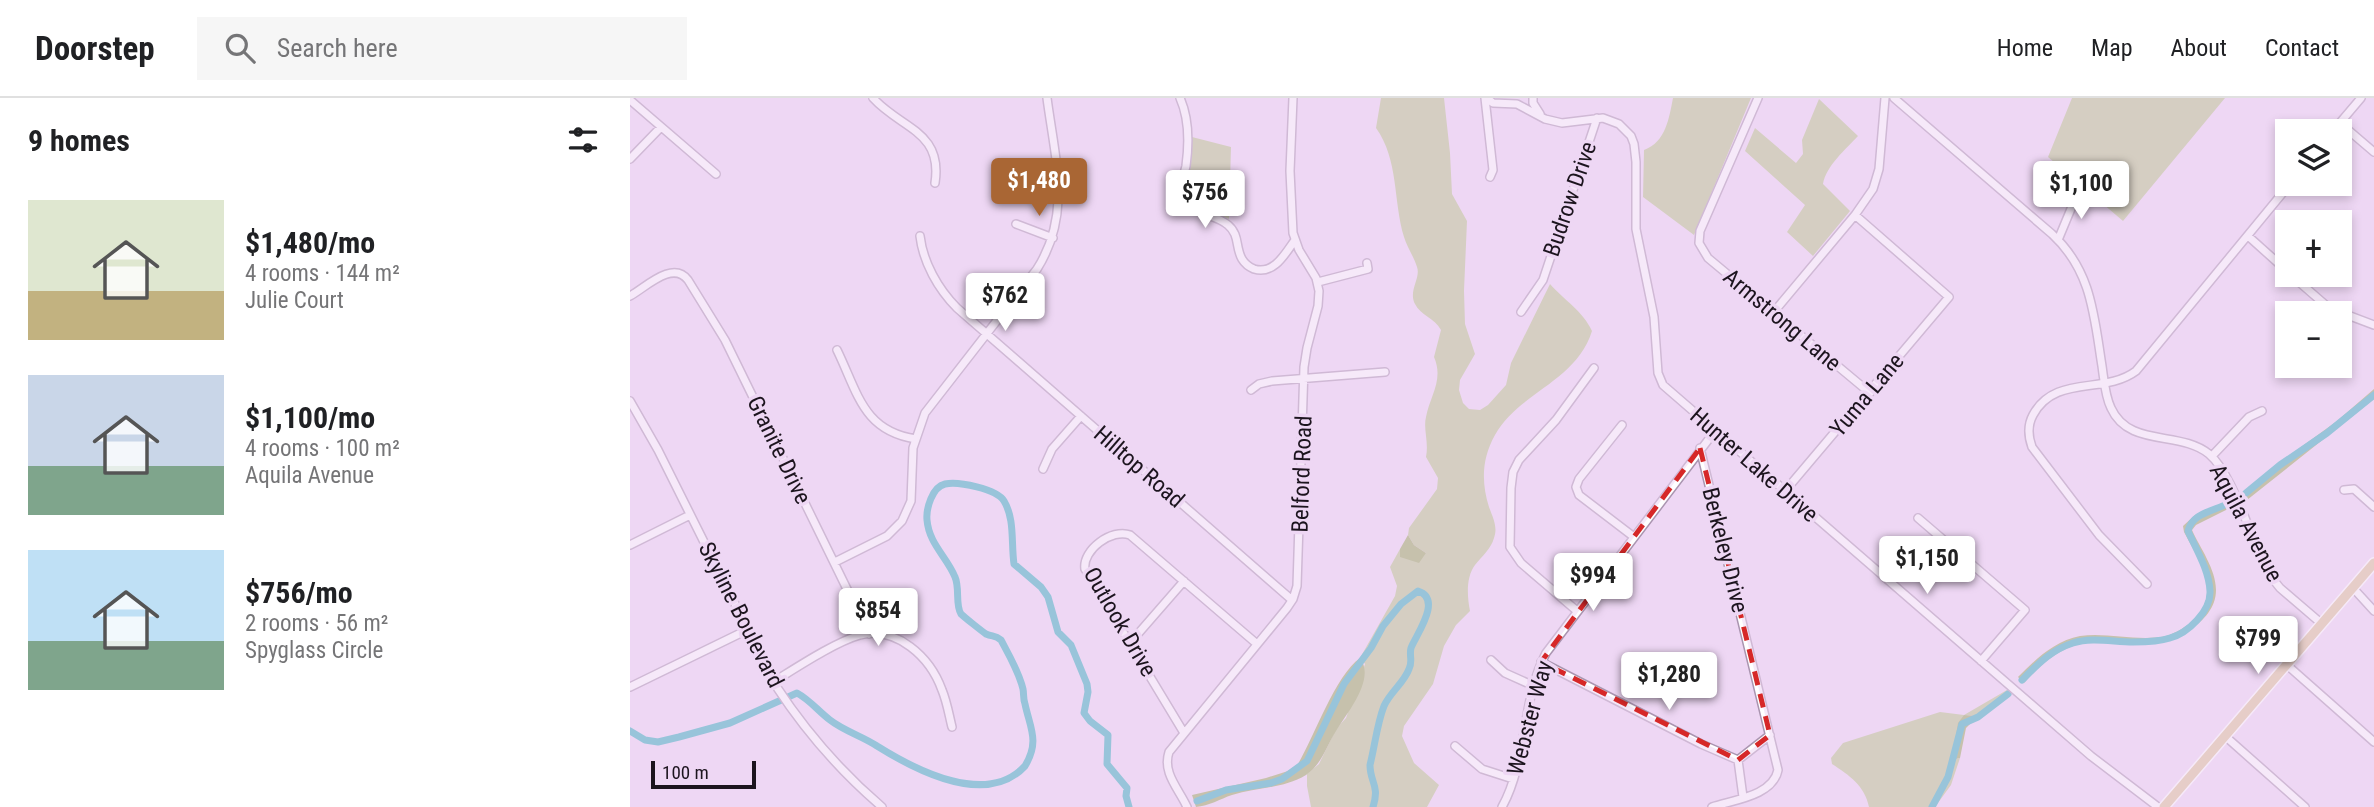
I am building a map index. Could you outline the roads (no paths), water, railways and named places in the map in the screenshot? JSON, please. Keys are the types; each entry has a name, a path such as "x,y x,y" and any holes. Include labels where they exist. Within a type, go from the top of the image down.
{"main road":[{"path":"2164,807 2374,563"}],"street":[{"path":"873,98 892,116 928,141 936,161 935,183"},
{"path":"835,562 887,536 902,521 911,501 912,466 922,421 931,405 1037,269 1053,238 1059,195 1047,98"},
{"path":"1180,98 1187,115 1186,162 1182,188 1187,202 1200,213 1227,224 1236,234 1243,261 1254,268 1273,267 1294,240"},
{"path":"1293,98 1290,181 1294,240 1318,282 1368,269 1367,263"},
{"path":"1486,98 1493,103 1524,107 1545,119 1562,123 1597,118"},
{"path":"1486,98 1493,170 1490,177"},
{"path":"1510,104 1522,98"},
{"path":"1533,98 1533,103 1545,119"},
{"name":"Armstrong Lane","path":"1758,98 1700,231 1699,243 1708,258 1870,393"},
{"path":"1773,313 1868,198 1877,179 1885,98"},
{"name":"Aquila Avenue","path":"1894,98 2058,240 2076,263 2088,289 2112,411 2124,426 2141,435 2194,445 2211,456 2224,473 2272,578 2322,624"},
{"path":"2343,119 2361,98"},
{"path":"630,100 716,174"},
{"name":"Budrow Drive","path":"1521,312 1543,281 1597,118"},
{"name":"Hunter Lake Drive","path":"1597,118 1619,124 1634,144 1636,229 1654,317 1658,373 1667,389 2091,756 2158,807"},
{"path":"630,159 661,127"},
{"path":"2352,133 2374,152"},
{"path":"2058,240 2078,192"},
{"path":"2147,584 2085,517 2032,447 2029,440 2031,418 2045,398 2058,391 2123,379 2136,372 2280,196"},
{"name":"Yuma Lane","path":"1785,491 1949,297 1854,215"},
{"path":"1016,224 1053,238"},
{"name":"Hilltop Road","path":"920,236 928,264 944,293 957,308 1292,600"},
{"path":"2248,236 2275,260"},
{"name":"Granite Drive","path":"630,296 667,274 679,272 688,280 722,335 870,634"},
{"name":"Belford Road","path":"1188,807 1166,766 1169,752 1292,600 1298,576 1304,378 1307,348 1319,299 1318,282"},
{"path":"2305,287 2329,308 2373,323"},
{"path":"837,350 873,420 891,433 916,439"},
{"path":"1577,611 1521,563 1510,547 1511,488 1513,472 1519,460 1556,420 1594,368"},
{"path":"1251,390 1264,382 1385,372"},
{"name":"Skyline Boulevard","path":"630,401 658,450 774,682 818,746 882,807"},
{"path":"2211,456 2249,417 2262,411"},
{"path":"1043,469 1052,449 1081,416"},
{"path":"1622,425 1576,486 1579,495 1634,537"},
{"name":"Webster Way","path":"1502,807 1513,779 1541,662 1715,430"},
{"name":"Berkeley Drive","path":"1700,448 1777,765 1777,776 1767,788 1743,797"},
{"path":"2344,490 2354,489 2374,507"},
{"path":"630,545 690,515"},
{"path":"1918,518 2025,610 1981,661"},
{"name":"Outlook Drive","path":"1184,733 1085,569 1084,561 1088,553 1115,534 1126,533 1257,644"},
{"path":"1130,643 1184,580"},
{"path":"2353,588 2374,611"},
{"path":"630,687 747,630"},
{"path":"774,682 843,642 870,634 885,634 911,646 922,657 939,683 952,727"},
{"path":"1491,660 1506,673 1534,687"},
{"path":"1541,662 1700,744 1738,760"},
{"path":"2287,664 2374,743"},
{"path":"1738,760 1770,735"},
{"path":"2225,736 2305,807"},
{"path":"1455,746 1482,769 1513,779"},
{"path":"1712,807 1743,797 1738,760"}],"waterway":[{"path":"2246,493 2374,395"},
{"path":"630,731 645,740 658,742 730,723 797,693 835,724 931,774 972,784 991,784 1009,778 1025,766 1032,749 1033,735 1023,689 1001,640 986,634 961,614 955,577 928,529 928,510 937,489 951,483 968,485 994,493 1004,501 1011,524 1014,564 1041,587 1048,597 1058,632 1071,645 1087,684 1084,713 1108,735 1107,764 1127,788 1129,807"},
{"path":"2022,680 2051,654 2073,643 2095,640 2156,641 2177,635 2191,626 2207,606 2210,591 2205,568 2188,531 2199,516 2229,503"},
{"path":"1197,801 1226,790 1271,783 1282,779 1307,761 1344,684 1371,648 1383,626 1401,604 1418,591 1425,595 1428,609 1411,648 1410,666 1384,706 1380,720 1370,765 1375,789 1373,807"},
{"path":"1932,807 1948,777 1962,724 1978,717 2008,694"}]}
